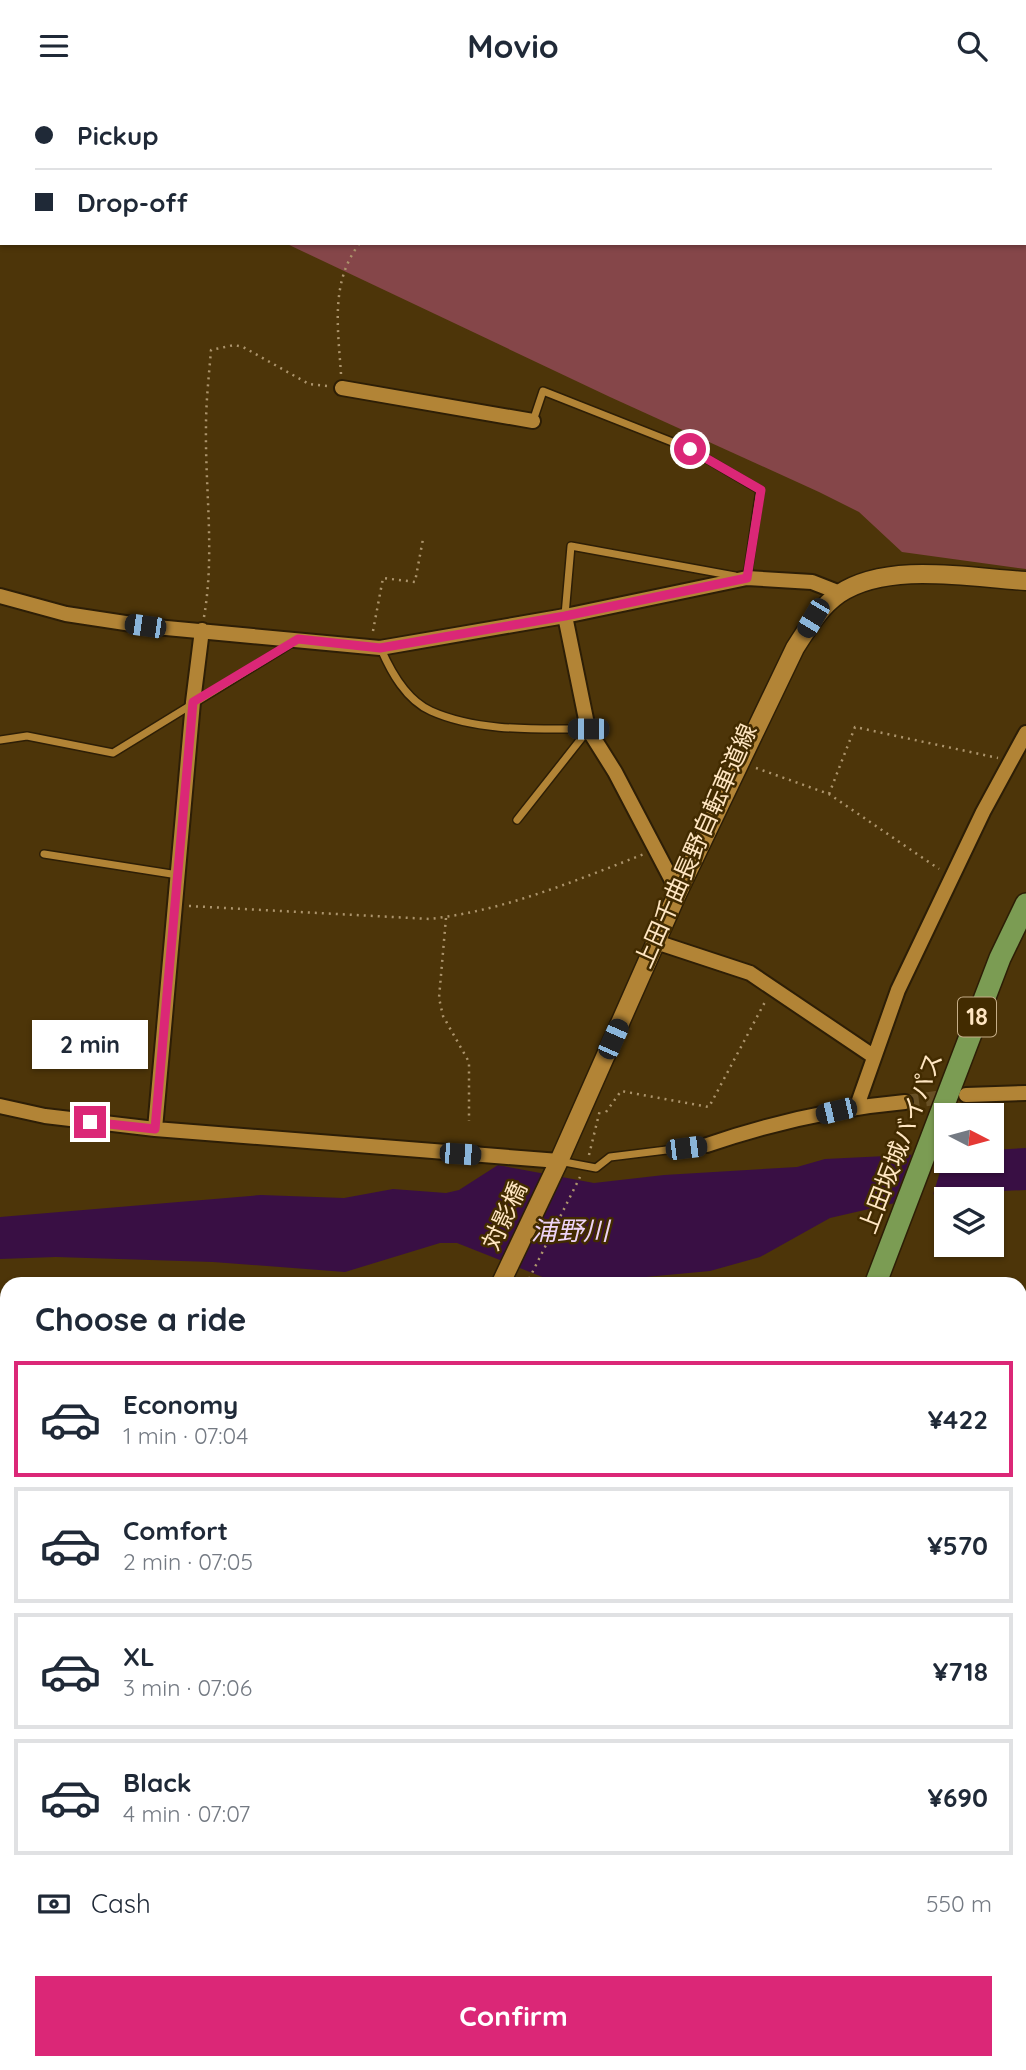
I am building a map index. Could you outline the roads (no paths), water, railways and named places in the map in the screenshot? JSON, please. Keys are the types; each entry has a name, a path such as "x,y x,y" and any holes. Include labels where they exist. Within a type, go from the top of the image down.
{"highway":[{"name":"上田坂城バイパス","path":"878,1277 1000,958 1026,904"}],"street":[{"path":"342,388 533,421"},
{"path":"0,596 66,614 375,647 565,616 747,578 812,582 840,593 863,583 922,575 1026,581"},
{"name":"対影橋","path":"504,1277 678,893 795,648 813,618 840,593"},
{"path":"565,616 588,729 615,772 653,850 678,893"},
{"path":"155,1129 193,702 202,630"},
{"path":"857,1106 898,990 954,879 983,812 1026,733"},
{"path":"656,942 750,973 873,1056"},
{"path":"967,1095 1026,1093"},
{"path":"707,1145 749,1131 857,1106 905,1102"},
{"path":"0,1106 45,1116 155,1129 556,1165"}],"lane":[{"path":"533,421 543,391 690,449 761,490 747,578 571,546 565,616"},
{"path":"0,740 27,736 113,753 298,639"},
{"path":"375,647 410,695 430,711 503,727 588,729"},
{"path":"517,820 588,729"},
{"path":"44,853 178,875"},
{"path":"556,1165 583,1170 596,1168 610,1157 707,1145"}],"water":[{"name":"浦野川","path":"1026,1148 1026,1190 1004,1191 1004,1187 934,1187 934,1194 830,1218 760,1257 710,1271 646,1277 542,1277 457,1243 440,1243 345,1272 213,1262 56,1257 0,1259 0,1217 261,1195 344,1198 393,1189 446,1193 459,1190 498,1165 594,1183 664,1175 797,1167 825,1159 934,1154 934,1173 1004,1173 1004,1149"}],"tunnel":[{"path":"905,1102 952,1096"}]}
